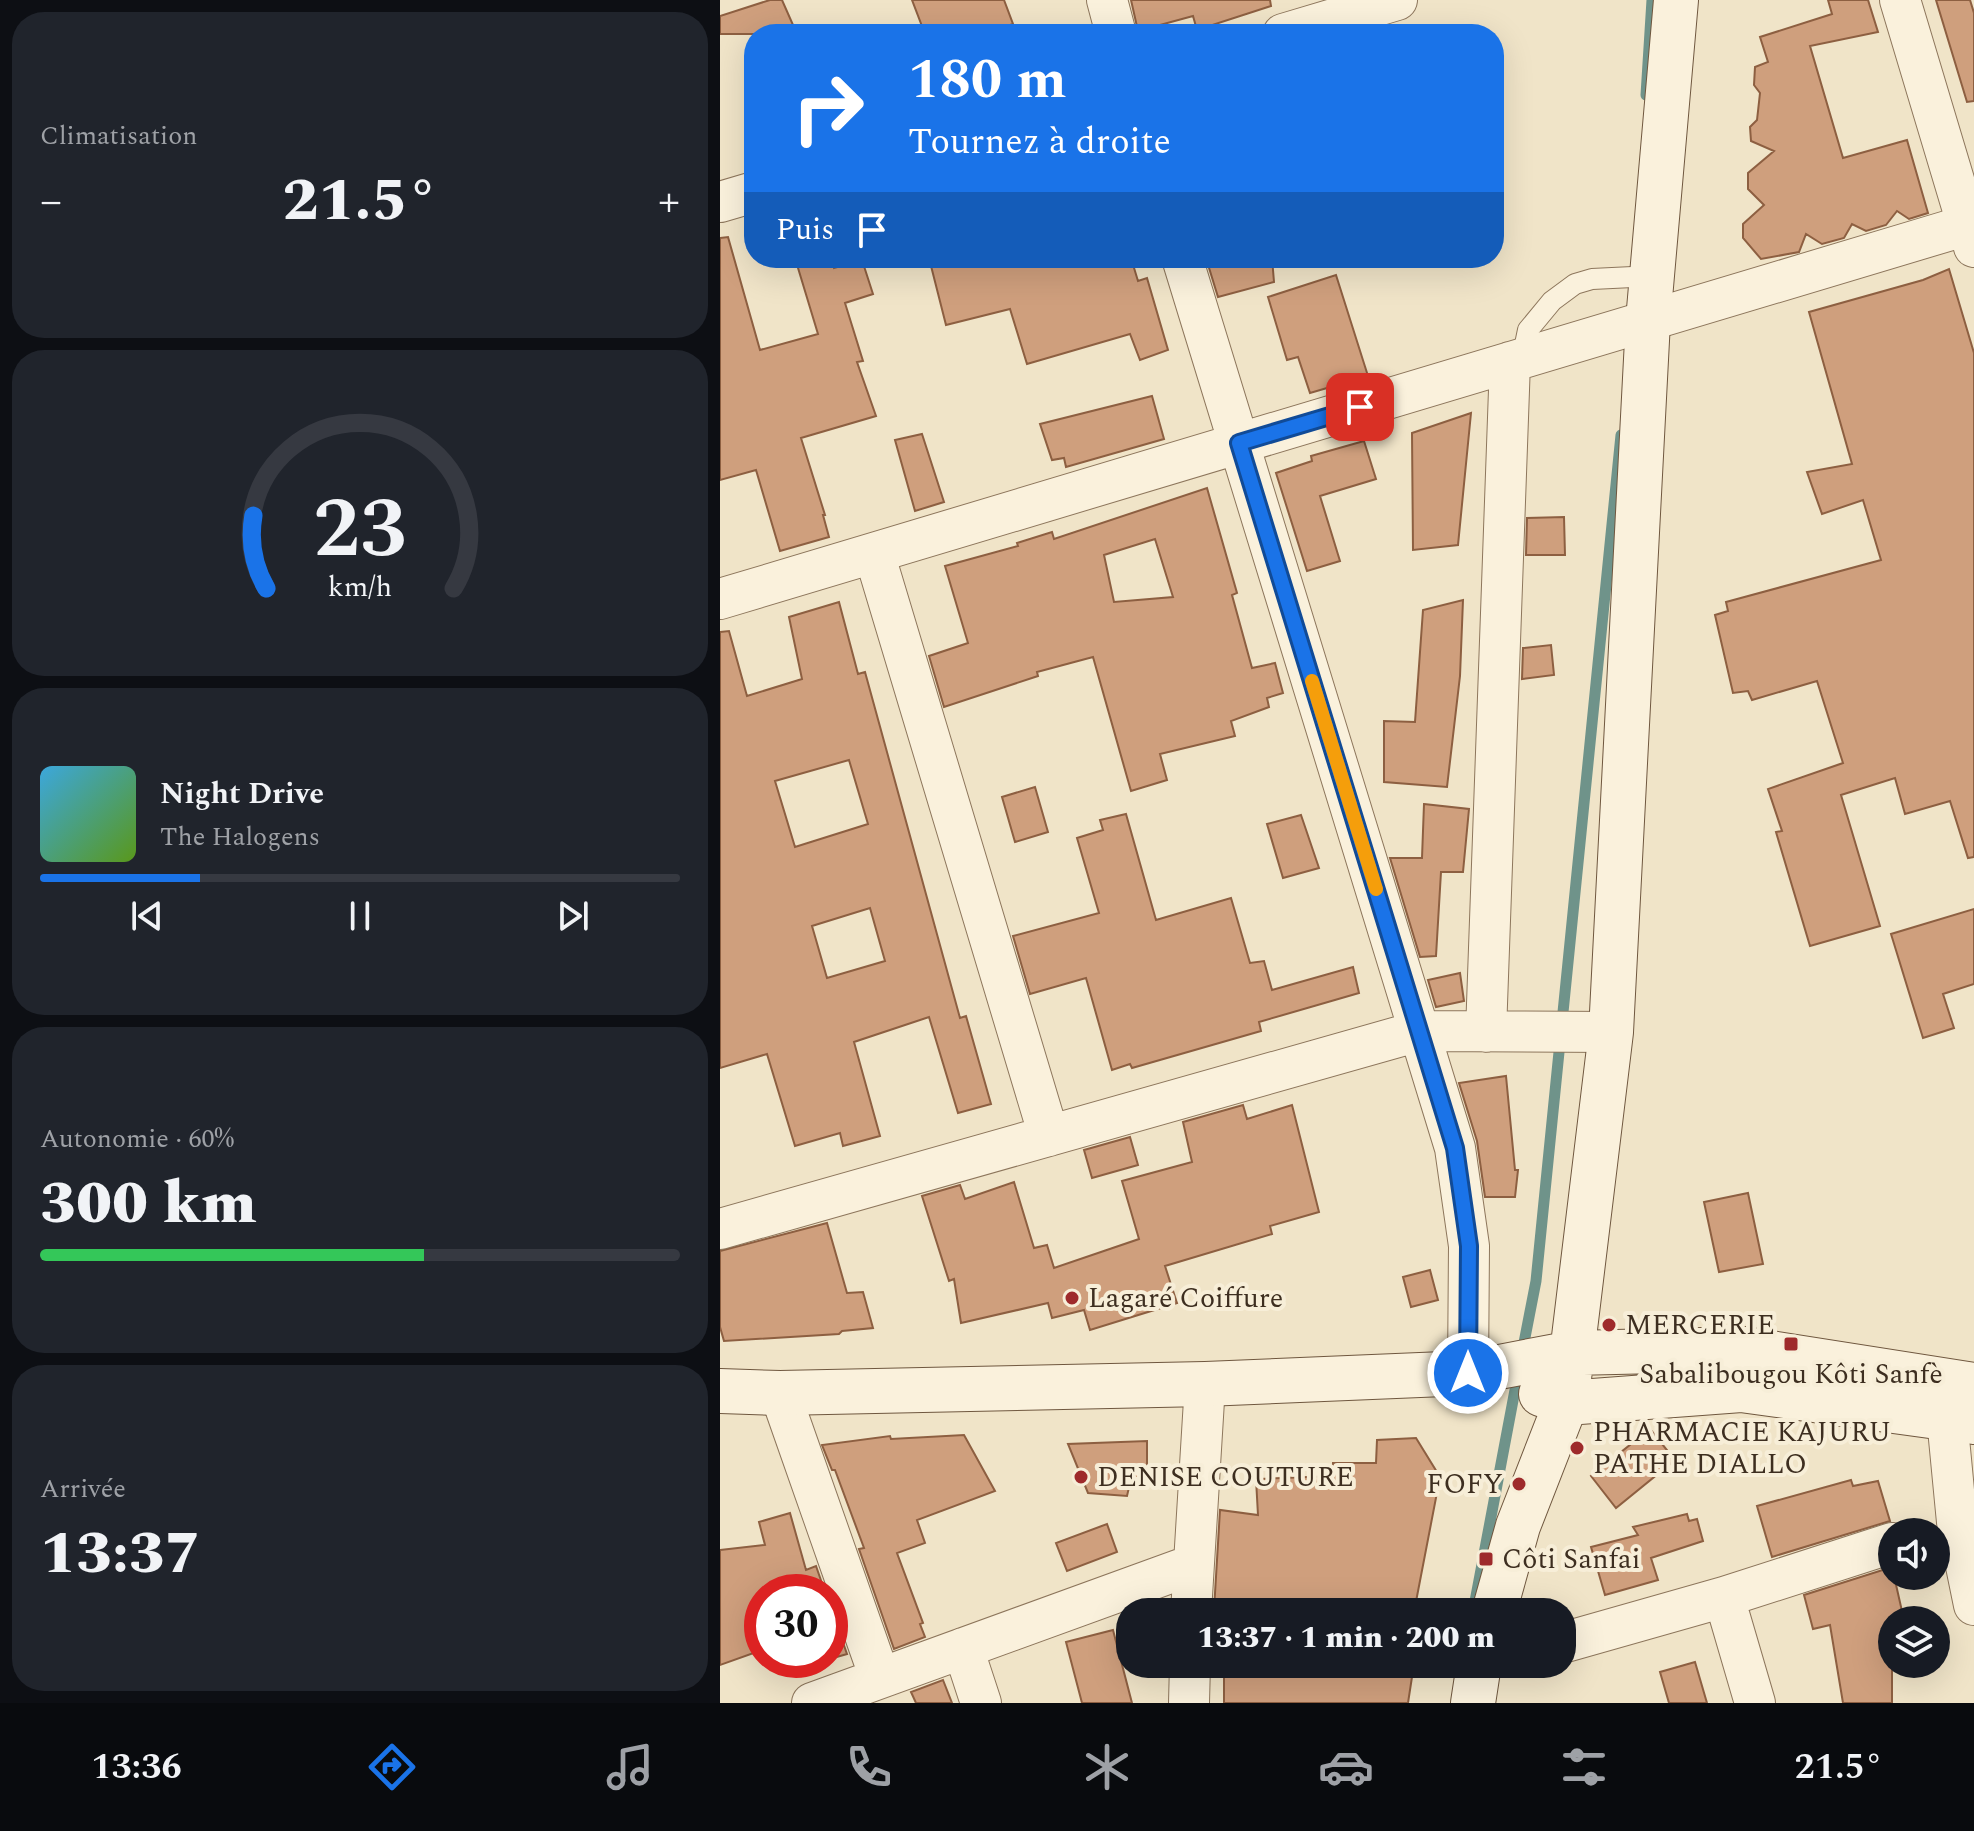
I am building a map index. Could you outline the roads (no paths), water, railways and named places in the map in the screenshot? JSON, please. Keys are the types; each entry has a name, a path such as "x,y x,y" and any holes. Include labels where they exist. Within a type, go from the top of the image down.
{"main road":[{"path":"1498,1598 1518,1526 1566,1403 1611,1032 1648,321 1676,0"},
{"path":"720,1391 780,1393 1205,1384 1475,1372 1572,1353 1745,1349 1974,1385"},
{"path":"1475,1372 1566,1403 1741,1390 1960,1420"}],"street":[{"path":"1107,0 1113,24"},
{"path":"1317,24 1397,0"},
{"path":"720,599 1648,321 1972,232 1900,0"},
{"path":"720,202 744,195"},
{"path":"1185,268 1455,1148 1469,1246 1475,1372"},
{"path":"1486,1032 1516,360"},
{"path":"874,553 1049,1136"},
{"path":"720,1229 1419,1031 1611,1032"},
{"path":"1191,1598 1205,1384"},
{"path":"780,1393 880,1678"},
{"path":"1944,1518 1960,1420"},
{"path":"1950,1546 1974,1605"},
{"path":"1576,1639 1724,1597 1878,1548"},
{"path":"812,1703 1192,1565"},
{"path":"1724,1597 1755,1703"},
{"path":"963,1648 981,1703"},
{"path":"1189,1703 1190,1678"}],"lane":[{"path":"1516,360 1528,330 1552,301 1575,284 1592,279 1653,276"}],"waterway":[{"path":"1646,95 1652,0"},
{"path":"1522,1353 1536,1281 1621,435"},
{"path":"1476,1598 1518,1374"}],"place":[{"name":"Lagaré Coiffure","path":"1072,1298"},
{"name":"MERCERIE","path":"1609,1325"},
{"name":"Sabalibougou Kôti Sanfè","path":"1791,1344"},
{"name":"PHARMACIE KAJURU PATHE DIALLO","path":"1577,1448"},
{"name":"DENISE COUTURE","path":"1081,1477"},
{"name":"FOFY","path":"1519,1484"},
{"name":"Côti Sanfai","path":"1486,1559"}]}
